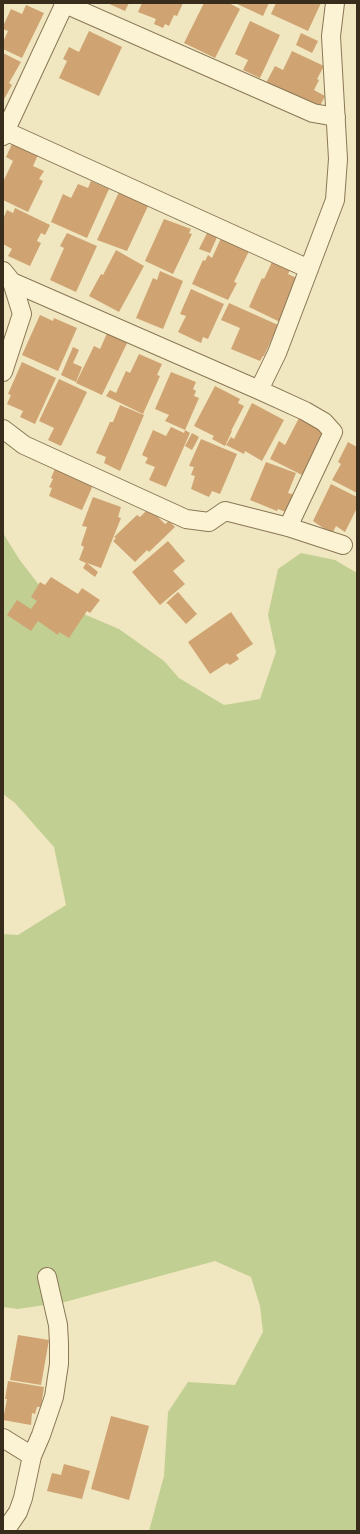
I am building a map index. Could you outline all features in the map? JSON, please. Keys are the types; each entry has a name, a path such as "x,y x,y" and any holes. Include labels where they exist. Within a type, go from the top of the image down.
{"street":[{"path":"309,269 4,132 64,3 314,113 336,117"},
{"path":"259,390 277,354 336,200 338,159 331,36 335,3"},
{"path":"7,277 306,411 324,422 333,432 288,527"},
{"path":"3,372 22,314 7,277"},
{"path":"3,428 24,445 186,519 209,522 225,511 288,527 343,544"},
{"path":"5,1531 21,1506 32,1456 54,1397 59,1364 58,1325 47,1278"},
{"path":"3,1438 32,1456"}],"green space":[{"path":"3,533 19,559 39,585 79,612 119,629 164,661 179,678 224,705 260,699 276,652 268,615 278,569 301,553 335,560 357,573 357,1531 149,1531 164,1476 168,1412 188,1382 235,1385 263,1332 260,1306 251,1277 215,1261 65,1302 18,1309 3,1307 3,934 18,935 66,905 54,847 15,803 3,794"}],"building":[{"path":"107,3 129,3 125,11"},
{"path":"142,3 183,3 177,16 174,15 169,26 165,24 163,28 154,24 156,19 138,12"},
{"path":"204,3 229,3 240,9 215,58 184,43"},
{"path":"235,3 269,3 263,16"},
{"path":"276,3 321,3 308,31 271,14"},
{"path":"26,5 44,13 22,58 3,49 3,42 8,31 3,29 3,26 11,9 22,14"},
{"path":"250,21 280,35 260,78 243,70 248,60 235,54"},
{"path":"89,31 122,47 99,96 59,78 67,61 63,59 69,47 79,52"},
{"path":"301,33 318,41 312,53 296,45"},
{"path":"292,51 324,66 317,79 319,80 314,90 325,96 318,110 266,83 275,66 283,70"},
{"path":"3,53 21,62 9,83 12,85 3,101"},
{"path":"12,144 38,155 33,166 44,171 39,179 43,181 28,212 3,200 3,182 13,161 6,157"},
{"path":"91,181 109,189 87,238 51,222 63,194 71,198 78,184 88,188"},
{"path":"119,192 148,206 127,251 97,240"},
{"path":"15,208 50,225 45,235 41,233 37,241 41,243 30,266 8,256 12,249 3,244 3,219 7,210 13,213"},
{"path":"164,219 191,229 189,233 192,234 173,274 145,261"},
{"path":"208,231 218,235 210,253 199,249"},
{"path":"67,233 97,246 76,292 50,280 64,248 60,246"},
{"path":"222,236 250,249 234,282 237,283 228,300 192,284 203,260 205,261 208,255 212,258"},
{"path":"116,250 144,266 119,312 89,296 101,274 103,275"},
{"path":"272,262 290,270 288,274 301,280 282,323 249,307 262,278 264,279"},
{"path":"160,271 183,281 163,329 136,318 153,278 157,280"},
{"path":"191,289 224,304 208,339 203,337 201,343 178,332 186,316 180,314"},
{"path":"229,303 278,325 264,356 260,361 231,349 240,328 221,320"},
{"path":"40,315 53,321 54,318 77,328 58,371 22,355"},
{"path":"109,329 129,339 102,395 76,383 94,346 100,349"},
{"path":"73,347 79,350 73,363 82,367 76,382 61,375"},
{"path":"139,354 162,364 157,375 160,376 143,414 106,396 110,390 116,393 126,371 130,373"},
{"path":"22,362 56,378 35,424 20,417 23,411 7,404 11,395 8,394"},
{"path":"171,372 196,382 193,389 196,391 194,396 199,398 185,430 165,421 169,415 155,409"},
{"path":"59,379 87,392 61,446 48,440 54,428 39,421"},
{"path":"215,386 240,399 238,403 244,406 225,446 212,439 214,436 194,426"},
{"path":"252,403 284,420 262,461 245,451 244,454 226,445 231,437 234,439"},
{"path":"120,405 144,415 120,471 104,463 106,457 96,453 110,422 113,422"},
{"path":"299,418 324,431 302,475 270,459 279,441 285,445"},
{"path":"171,427 184,433 185,430 190,433 166,487 149,480 155,467 145,463 148,458 142,455 153,430 166,436"},
{"path":"192,433 199,437 192,450 185,446"},
{"path":"201,439 237,454 220,494 212,491 209,497 191,489 195,476 191,475 194,467 189,466"},
{"path":"348,442 357,447 357,493 332,480 341,464 338,462"},
{"path":"266,462 296,473 288,493 295,495 288,513 278,509 277,511 250,500"},
{"path":"56,466 94,483 82,510 49,496 52,488 49,487 53,479 51,478"},
{"path":"331,484 357,497 357,508 345,532 336,526 332,534 313,521"},
{"path":"93,497 121,507 118,517 121,518 101,568 87,563 98,572 95,577 83,568 86,563 79,560 84,547 81,545 87,527 82,526"},
{"path":"147,510 149,512 151,510 165,524 169,521 175,527 149,552 147,550 135,562 113,541 116,538 114,537 137,515 140,517"},
{"path":"168,541 185,561 173,571 185,584 160,605 132,572"},
{"path":"51,577 78,594 82,588 100,600 90,613 87,611 69,638 59,632 58,635 38,621 31,631 7,615 17,600 31,609 37,601 31,597 40,582 45,585"},
{"path":"178,592 197,614 186,624 166,603"},
{"path":"231,612 253,644 236,655 239,659 230,665 227,663 210,674 188,642"},
{"path":"18,1335 49,1340 41,1385 10,1380"},
{"path":"8,1381 44,1387 41,1407 37,1407 35,1414 32,1413 31,1425 3,1420 7,1399 5,1399"},
{"path":"111,1416 149,1426 129,1500 91,1489"},
{"path":"64,1464 90,1471 82,1499 47,1491 52,1473 61,1475"}]}
